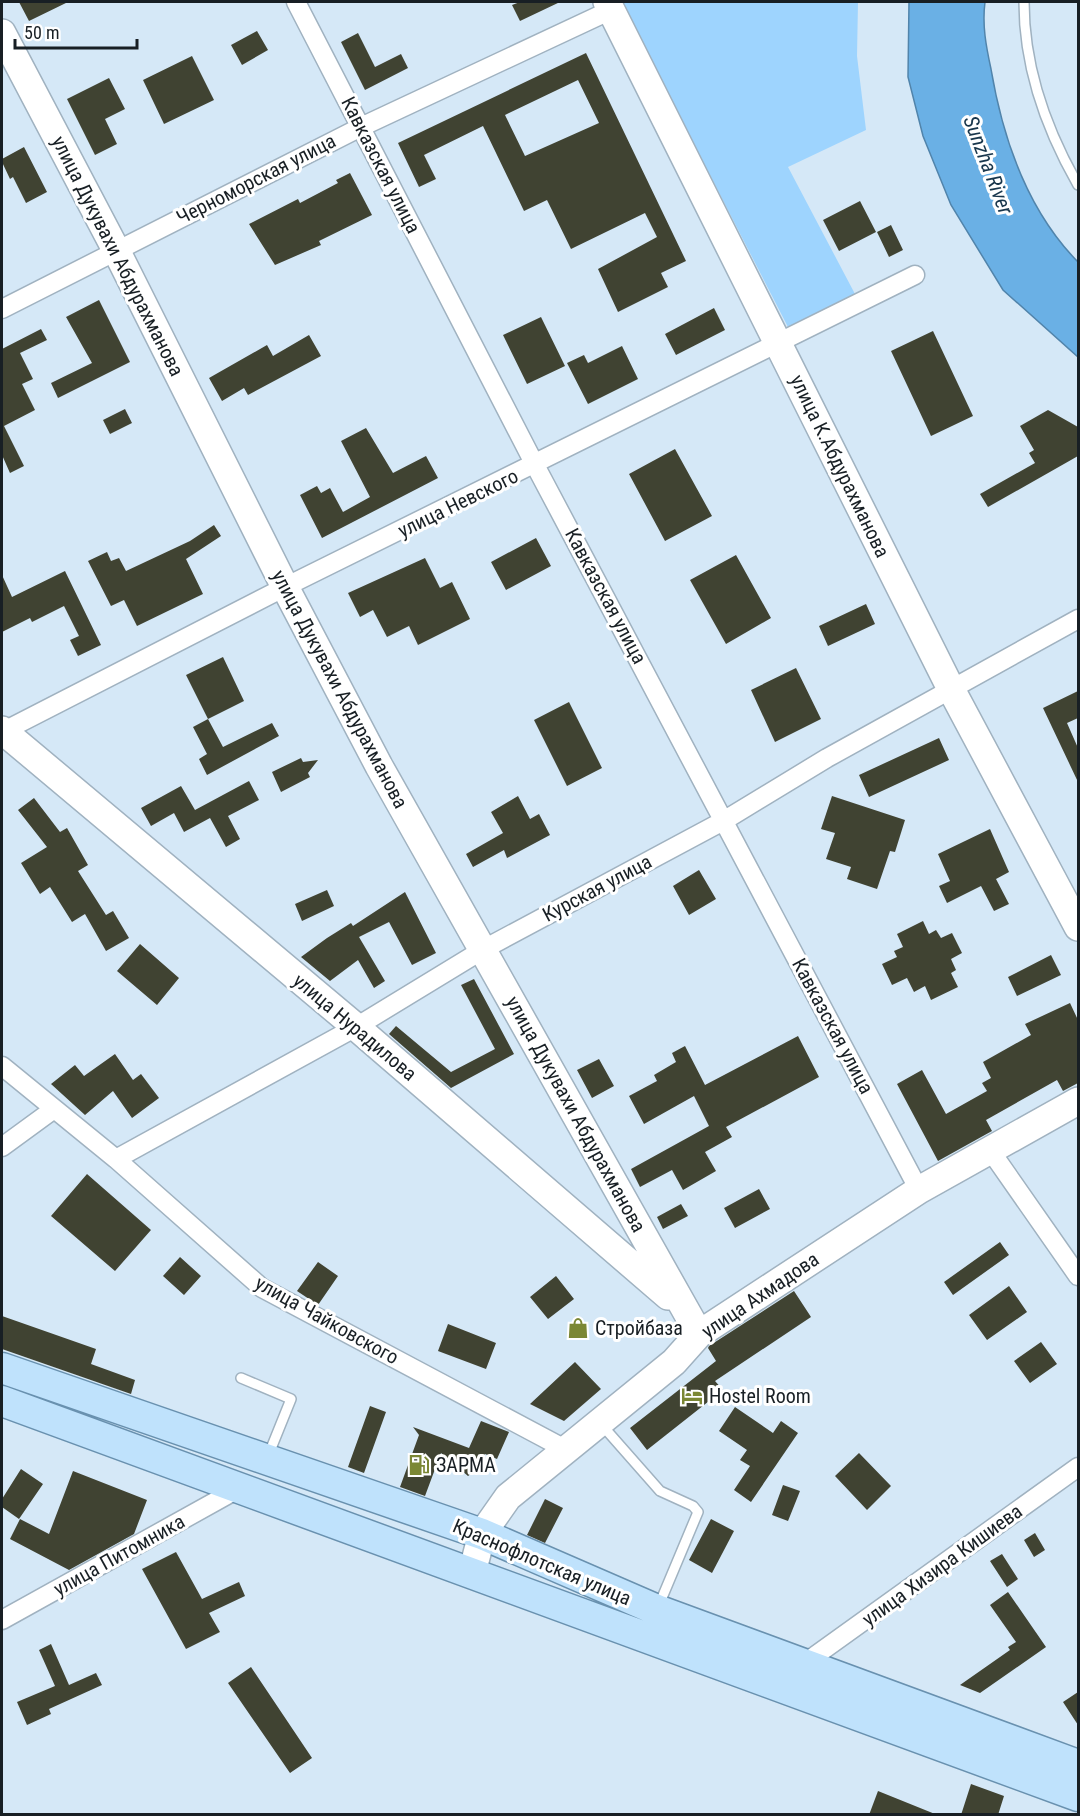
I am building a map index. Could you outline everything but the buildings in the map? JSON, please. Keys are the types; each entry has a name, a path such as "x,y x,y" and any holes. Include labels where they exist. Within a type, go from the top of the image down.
{"main road":[{"name":"Краснофлотская улица","path":"2,1368 482,1534 657,1610 1078,1765"},
{"name":"Краснофлотская улица","path":"2,1401 236,1490 472,1573 1078,1796"}],"street":[{"name":"Кавказская улица","path":"296,2 535,465 919,1190"},
{"name":"Черноморская улица","path":"2,309 362,127 609,6"},
{"name":"улица К.Абдурахманова","path":"609,6 951,689 1078,927"},
{"name":"улица Дукувахи Абдурахманова","path":"2,33 116,250 285,587 379,766 699,1334"},
{"name":"улица Невского","path":"2,731 285,587 915,275"},
{"name":"Курская улица","path":"116,1159 356,1027 484,949 725,820 827,758 1078,619"},
{"name":"улица Нурадилова","path":"2,731 356,1027 656,1283 699,1334"},
{"name":"улица Чайковского","path":"2,1066 116,1159 262,1288 565,1449"},
{"name":"улица Ахмадова","path":"472,1573 482,1534 508,1497 674,1362 699,1334 919,1190 1078,1101"},
{"path":"2,1147 54,1109"},
{"path":"990,1150 1078,1276"},
{"name":"улица Хизира Кишиева","path":"806,1664 1078,1467"},
{"name":"улица Питомника","path":"2,1620 236,1490"}],"lane":[{"path":"1024,2 1024,26 1030,66 1040,102 1052,134 1078,185"},
{"path":"241,1378 291,1399 266,1460"},
{"path":"599,1422 660,1491 693,1506 698,1512 657,1610"}],"shaded area":[{"path":"621,2 858,2 857,56 866,130 788,167 855,294 788,327"}],"water":[{"name":"Sunzha River","path":"909,2 985,2 984,27 988,52 996,96 1010,148 1031,197 1060,242 1078,262 1078,357 1003,290 951,205 923,136 908,77"}],"place":[{"name":"Стройбаза","path":"578,1328"},
{"name":"Hostel Room","path":"692,1396"},
{"name":"ЗАРМА","path":"419,1465"}]}
